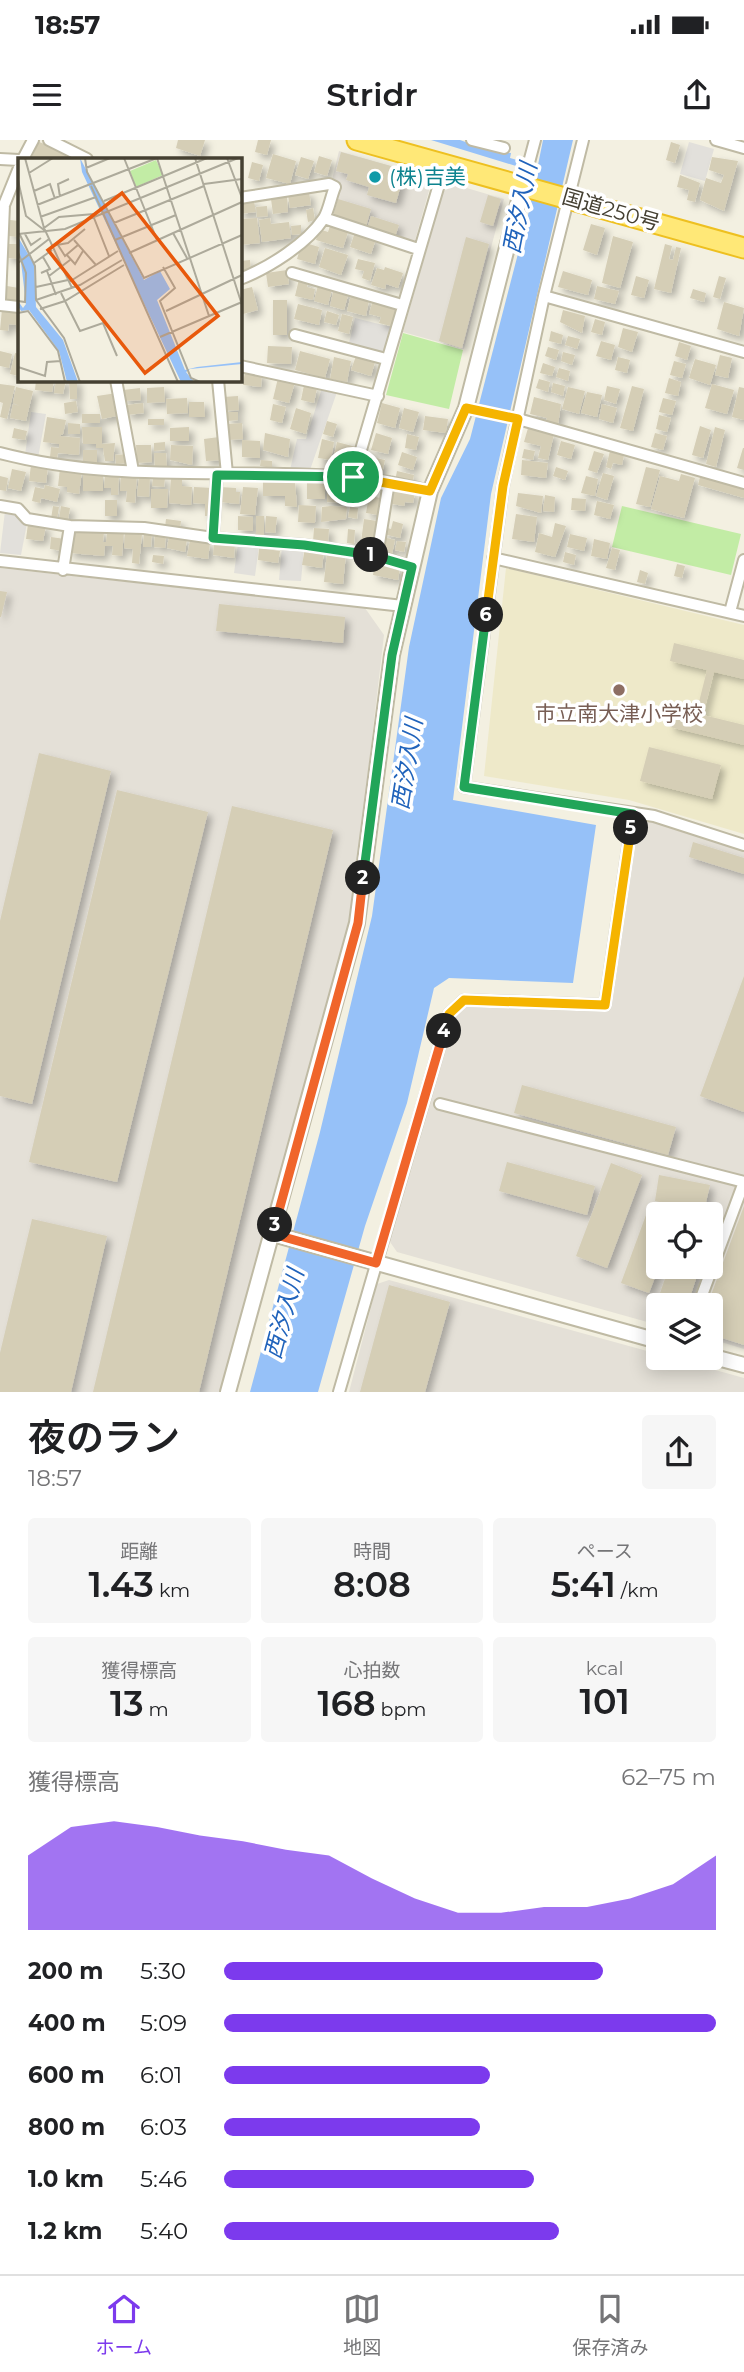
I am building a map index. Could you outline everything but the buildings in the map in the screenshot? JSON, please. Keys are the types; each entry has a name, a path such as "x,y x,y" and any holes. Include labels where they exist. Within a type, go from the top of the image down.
{"highway":[{"name":"国道250号","path":"357,140 744,248"}],"street":[{"path":"22,158 33,140"},
{"path":"49,140 84,158"},
{"path":"471,140 503,148"},
{"path":"228,1392 358,923 392,655 430,491 466,408 535,140"},
{"path":"583,140 544,296 503,486 464,787 654,816 744,845"},
{"path":"716,140 744,148"},
{"path":"0,159 18,160"},
{"path":"353,477 445,164"},
{"path":"18,170 2,205 0,302 18,307"},
{"path":"242,198 329,184 335,187 324,218 289,252 260,271 242,278"},
{"path":"324,218 418,249"},
{"path":"292,273 402,305"},
{"path":"544,296 744,352"},
{"path":"295,335 387,359"},
{"path":"242,366 378,396"},
{"path":"116,382 133,471"},
{"path":"213,538 222,475 218,382"},
{"path":"466,408 518,419 744,483"},
{"path":"0,453 93,469 353,477 430,491"},
{"path":"377,556 389,482"},
{"path":"0,506 18,509 27,519 70,526 144,528 213,538 304,545 377,556 412,567"},
{"path":"63,570 70,526"},
{"path":"493,558 744,616"},
{"path":"730,612 744,560"},
{"path":"0,561 403,606"},
{"path":"340,1392 449,1014 464,1000 605,1005 633,814"},
{"path":"440,1104 744,1182 703,1293"},
{"path":"273,1234 646,1338"},
{"path":"723,1359 744,1365"}],"shaded area":[{"path":"689,142 714,149 705,181 680,174"},
{"path":"339,151 426,176 430,187 414,244 329,215 332,180"},
{"path":"453,184 504,199 464,349 403,332 443,192"},
{"path":"355,318 391,327 383,356 348,347"},
{"path":"322,388 337,392 310,470 290,470 297,439 306,439"},
{"path":"31,412 46,414 38,458 25,455"},
{"path":"5,511 17,513 27,523 21,555 0,553"},
{"path":"238,544 259,546 255,576 234,573"},
{"path":"282,546 304,548 301,581 279,580"},
{"path":"0,568 365,608 384,635 352,909 221,1392 0,1392"},
{"name":"市立南大津小学校","path":"506,568 744,625 744,834 629,800 484,776"},
{"path":"649,818 676,830 744,850 744,1349 723,1343 723,1293 646,1293 646,1322 397,1252 388,1239 452,1017 465,1005 609,1010 638,821"},
{"path":"389,1280 646,1351 646,1370 715,1370 744,1378 744,1392 349,1392 377,1284"}],"green space":[{"path":"403,333 463,350 449,409 386,395"},
{"path":"622,506 741,534 731,575 612,547"}],"water":[{"path":"431,140 460,140 490,151 511,153 510,158 517,160 516,166"},
{"name":"西汐入川","path":"543,140 573,140 491,494 453,800 596,825 573,983 449,978 434,988 407,1103 365,1226 318,1392 250,1392 320,1132 372,916 409,647 441,498 470,439 528,215"}],"place":[{"name":"(株)吉美","path":"375,177"},
{"name":"市立南大津小学校","path":"619,690"}],"route":[{"path":"466,408 518,419 503,486 464,787 633,814 605,1005 464,1000 449,1014 376,1263 273,1234 358,923 392,655 412,567 377,556 304,545 213,538 217,475 353,477 430,491 466,408"}]}
